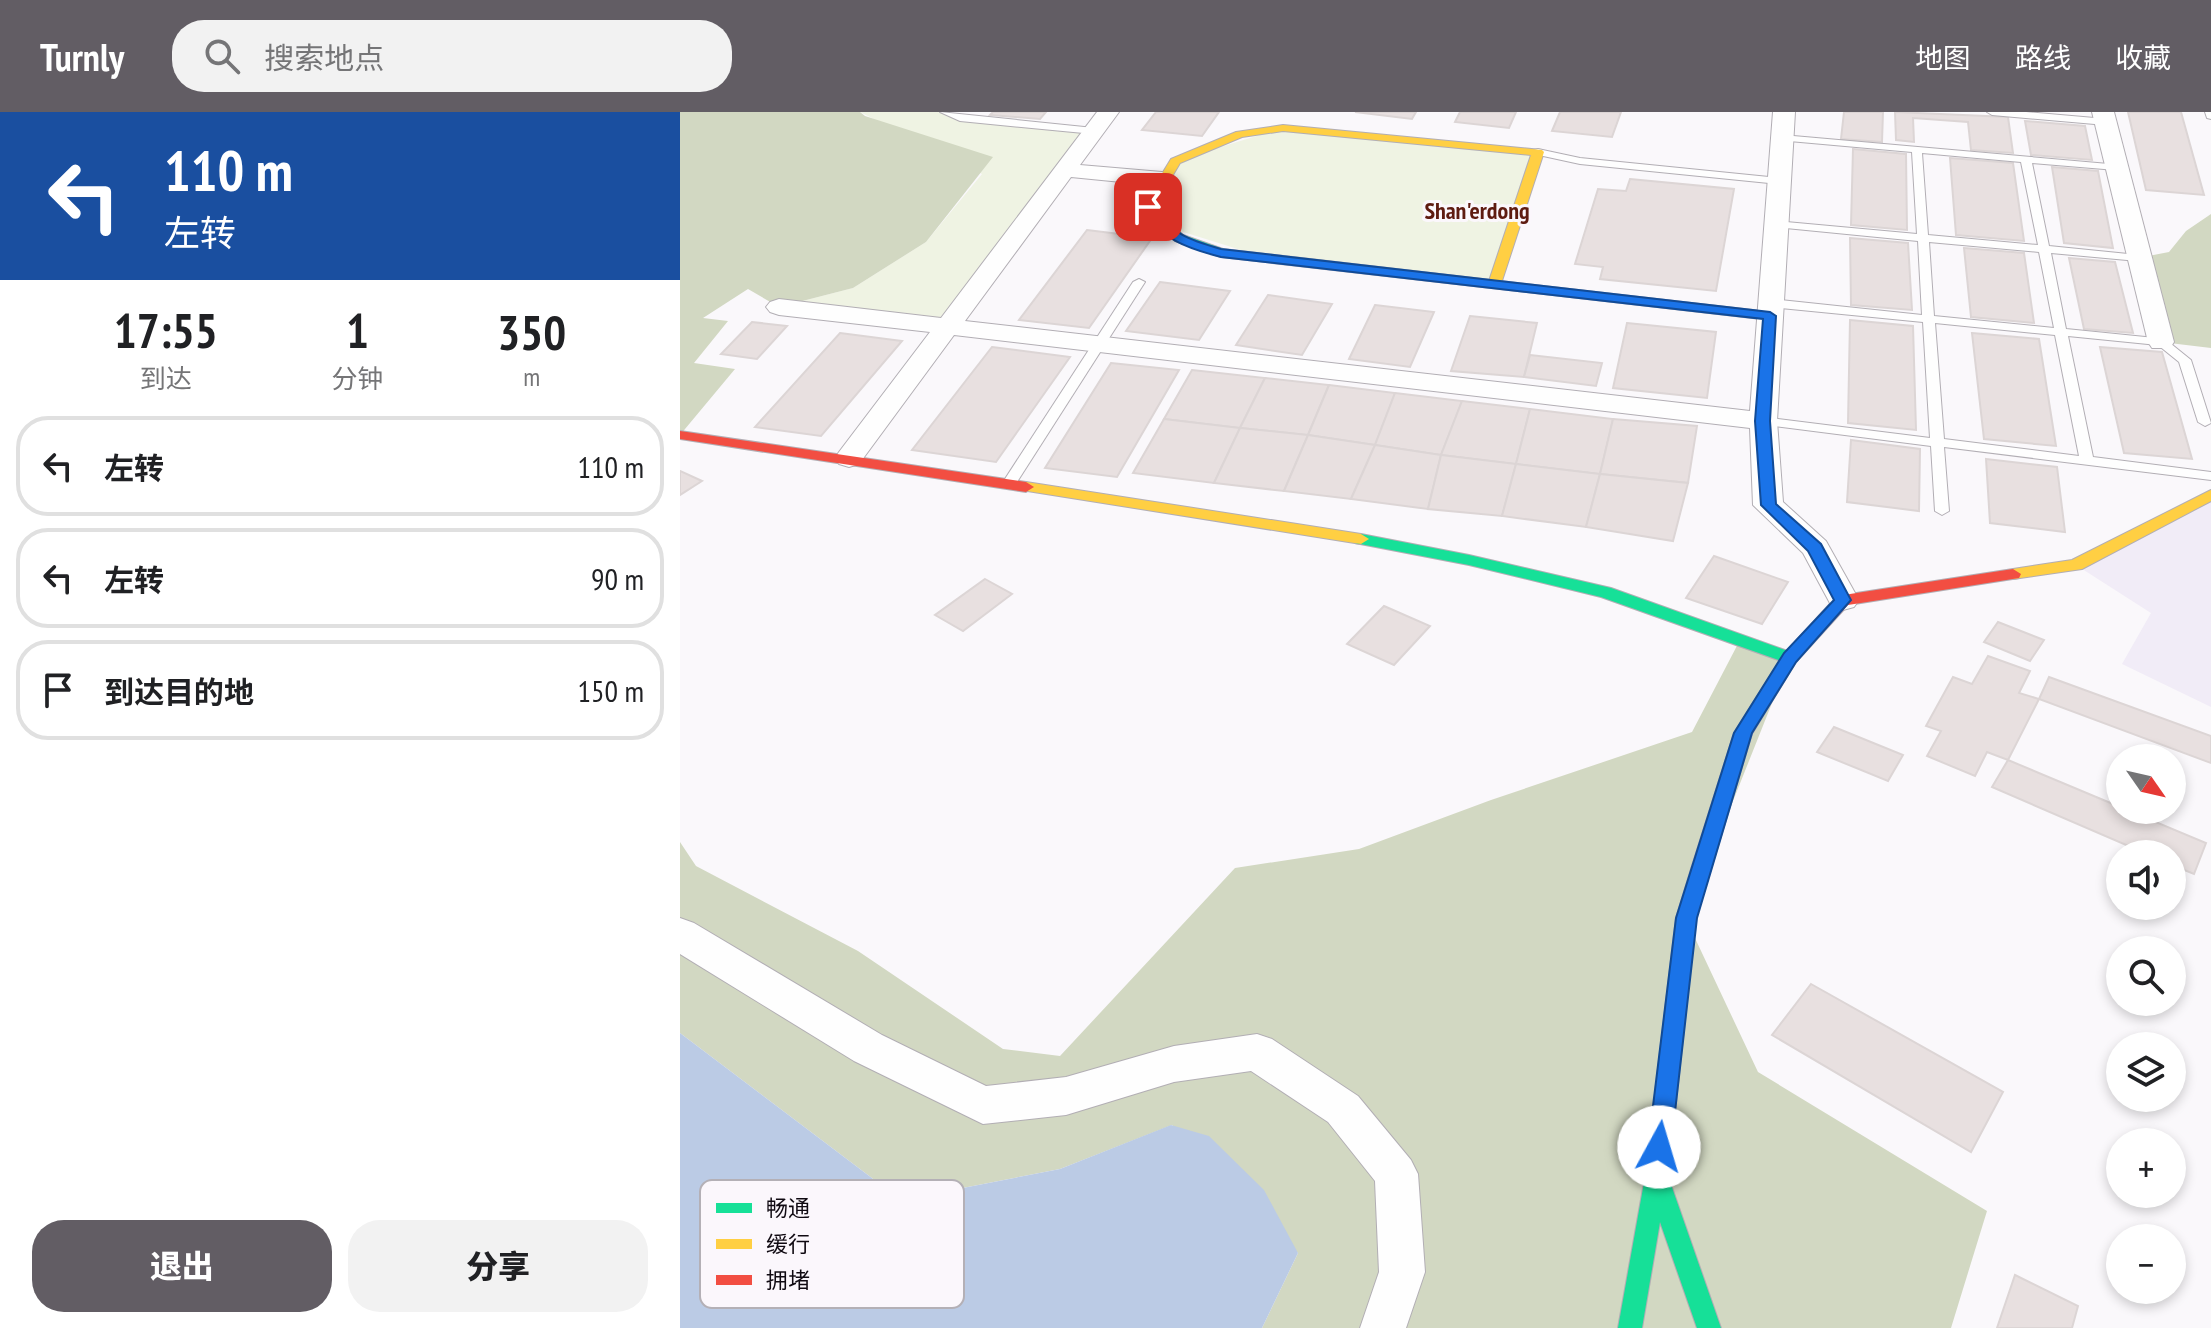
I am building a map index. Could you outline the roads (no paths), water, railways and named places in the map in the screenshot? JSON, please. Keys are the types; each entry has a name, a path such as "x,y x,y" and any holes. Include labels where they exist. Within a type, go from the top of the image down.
{"street":[{"path":"1784,112 1763,421 1768,505 1815,548 1843,600"},
{"path":"2105,117 2161,342"},
{"path":"849,458 1101,122"},
{"path":"1495,284 1538,152 1283,128 1240,134 1207,145 1175,161 1148,207 1158,224 1186,243 1221,253 1279,262 1495,284 1770,309"},
{"path":"1065,170 1162,179"},
{"path":"779,307 1763,421"},
{"path":"680,435 1309,529 1469,560 1605,592 1790,658"},
{"path":"1630,1328 1656,1176 1686,918 1743,733 1790,658 1843,600 2076,565 2211,495"},
{"path":"680,934 868,1048 983,1105 1066,1096 1174,1064 1257,1052 1343,1109 1396,1174 1402,1272 1383,1328"},
{"path":"1656,1176 1709,1328"}],"lane":[{"path":"945,112 960,118 1101,122"},
{"path":"1992,112 2105,117"},
{"path":"1782,138 2116,167"},
{"path":"1917,150 1942,511"},
{"path":"1538,152 1580,161 1779,181"},
{"path":"2026,159 2087,461"},
{"path":"1776,224 2138,258"},
{"path":"1010,482 1139,282"},
{"path":"1770,309 1929,319 2161,342 2185,360 2205,422"},
{"path":"1763,421 2211,476"}],"water":[{"path":"680,1033 875,1180 700,1180 700,1308 964,1308 964,1188 1060,1169 1171,1125 1209,1136 1264,1190 1298,1253 1262,1328 680,1328"}],"district":[{"name":"Shan'erdong","path":"1477,211"}]}
